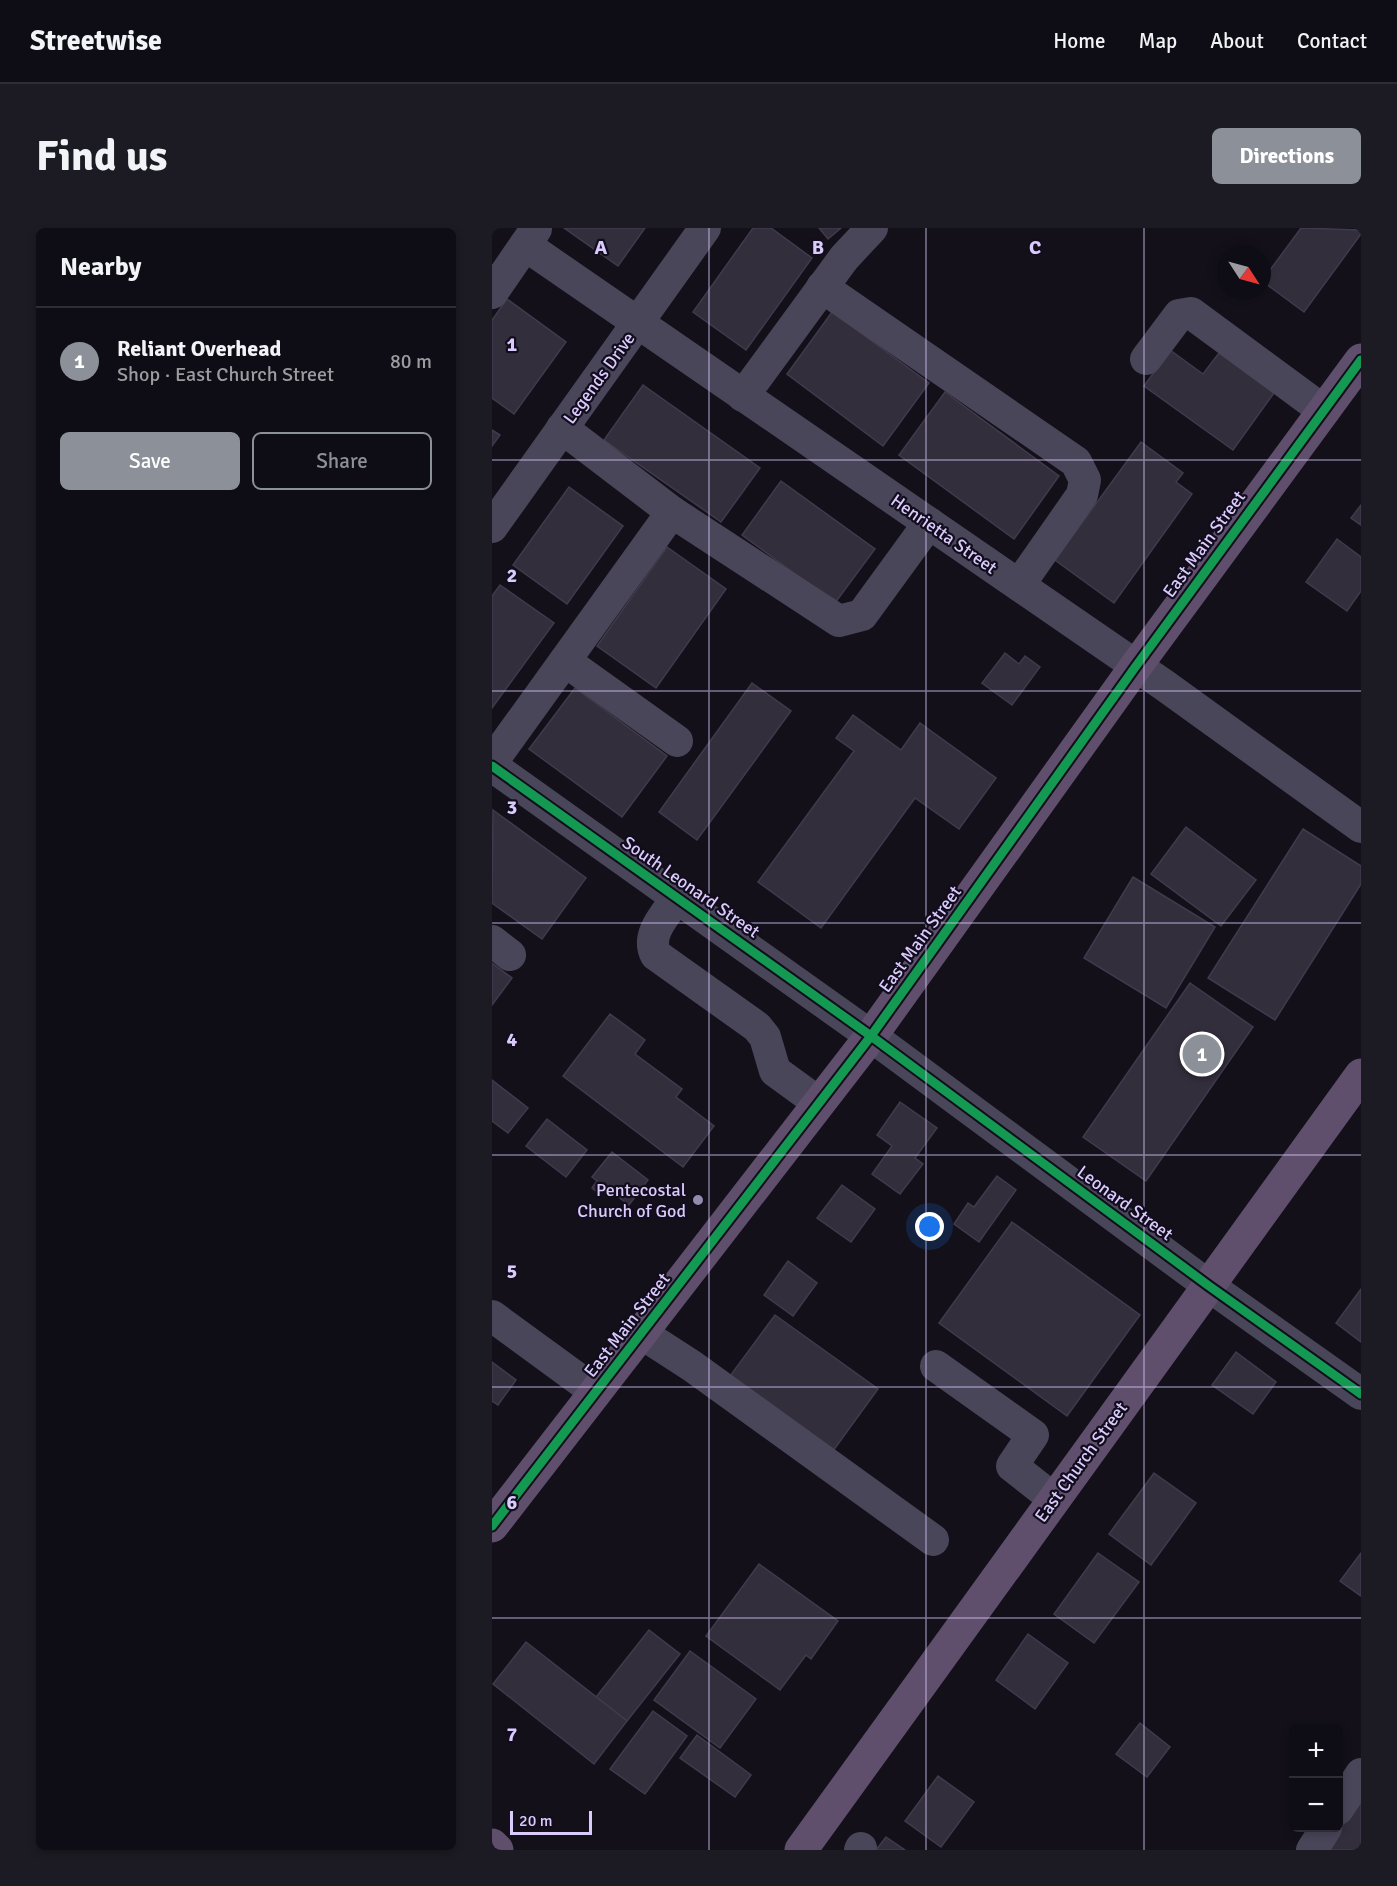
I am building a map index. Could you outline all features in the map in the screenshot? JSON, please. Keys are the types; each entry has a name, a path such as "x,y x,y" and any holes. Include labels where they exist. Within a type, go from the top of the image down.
{"main road":[{"name":"East Main Street","path":"492,1526 871,1036 1136,666 1361,360"},
{"name":"East Church Street","path":"801,1850 1361,1075"},
{"path":"492,1845 496,1850"}],"street":[{"name":"Legends Drive","path":"492,527 705,228"},
{"path":"743,396 844,258 872,228"},
{"name":"Henrietta Street","path":"531,236 638,323 1136,666 1361,827"},
{"path":"492,293 531,236"},
{"path":"822,287 1076,462 1085,480 1082,495 1019,585"},
{"path":"1146,359 1179,315 1191,313 1324,411"},
{"path":"562,428 672,512 839,621 862,615 929,523"},
{"path":"492,764 672,512"},
{"path":"565,661 676,741"},
{"name":"South Leonard Street","path":"492,764 871,1036"},
{"path":"677,898 654,933 651,948 656,955 757,1027 765,1037 775,1071 819,1103"},
{"name":"Leonard Street","path":"871,1036 1209,1286 1361,1394"},
{"path":"492,1316 596,1392"},
{"path":"641,1333 933,1540"},
{"path":"936,1366 1033,1435 1012,1466 1054,1499"},
{"path":"1343,1801 1361,1774"},
{"path":"1312,1850 1323,1832"}],"building":[{"path":"564,228 645,228 618,266"},
{"path":"753,228 771,228 812,258 746,350 693,312"},
{"path":"819,228 841,228 828,239"},
{"path":"1301,228 1361,230 1361,234 1304,312 1271,288 1271,269"},
{"path":"507,299 566,342 514,414 492,398 492,320"},
{"path":"832,312 929,383 883,446 787,374"},
{"path":"1170,350 1203,374 1219,353 1274,393 1233,450 1144,386"},
{"path":"643,385 760,468 721,522 604,440"},
{"path":"945,392 1059,476 1014,539 899,455"},
{"path":"492,430 500,435 492,446"},
{"path":"1141,442 1183,473 1176,482 1192,494 1114,603 1055,560"},
{"path":"781,481 875,549 835,603 742,535"},
{"path":"569,487 623,526 567,604 513,565"},
{"path":"1361,505 1361,525 1351,518"},
{"path":"1337,539 1361,557 1361,591 1347,611 1306,582"},
{"path":"667,547 726,589 656,688 597,646"},
{"path":"500,585 554,623 492,708 492,596"},
{"path":"1005,653 1019,664 1025,656 1040,667 1012,705 982,683"},
{"path":"752,683 791,711 697,840 659,812"},
{"path":"575,688 667,756 622,817 529,749"},
{"path":"853,715 901,750 920,723 996,778 959,829 915,798 821,928 758,882 854,751 836,738"},
{"path":"493,810 586,878 542,939 492,903"},
{"path":"1186,827 1256,880 1221,926 1151,874"},
{"path":"1303,829 1361,866 1361,884 1275,1020 1208,978"},
{"path":"1133,877 1215,927 1166,1008 1084,958"},
{"path":"492,963 512,978 492,1005"},
{"path":"1190,983 1253,1027 1146,1181 1083,1137"},
{"path":"610,1014 645,1040 635,1054 682,1089 676,1097 714,1126 683,1167 563,1076"},
{"path":"492,1080 528,1108 508,1133 492,1121"},
{"path":"900,1102 937,1128 915,1158 923,1164 900,1194 872,1174 892,1146 877,1135"},
{"path":"547,1119 587,1150 566,1177 526,1146"},
{"path":"612,1152 648,1180 629,1205 605,1187 599,1194 592,1188 597,1181 592,1177"},
{"path":"997,1176 1016,1190 979,1242 954,1224 968,1203 974,1207"},
{"path":"842,1185 875,1209 851,1242 817,1218"},
{"path":"1012,1222 1140,1315 1067,1416 939,1323"},
{"path":"788,1261 817,1283 793,1316 764,1295"},
{"path":"1361,1289 1361,1342 1336,1323"},
{"path":"775,1315 878,1389 833,1451 730,1376"},
{"path":"1236,1352 1276,1382 1253,1414 1212,1385"},
{"path":"492,1362 516,1380 498,1405 492,1401"},
{"path":"1154,1473 1196,1503 1151,1565 1109,1534"},
{"path":"1098,1553 1139,1582 1094,1643 1054,1614"},
{"path":"1361,1553 1361,1596 1340,1581"},
{"path":"759,1564 838,1621 811,1659 806,1655 780,1690 706,1636"},
{"path":"649,1630 680,1654 627,1721 596,1697"},
{"path":"1028,1634 1068,1663 1035,1709 996,1680"},
{"path":"526,1642 627,1721 594,1764 493,1684"},
{"path":"690,1651 756,1699 720,1748 654,1700"},
{"path":"653,1711 687,1736 645,1794 610,1769"},
{"path":"1140,1723 1170,1747 1147,1777 1116,1754"},
{"path":"697,1735 751,1775 735,1797 680,1758"},
{"path":"938,1776 974,1802 941,1847 905,1821"},
{"path":"1361,1800 1361,1850 1325,1850 1338,1832 1343,1832 1343,1825"},
{"path":"886,1837 905,1850 876,1850"}],"cycle path":[{"path":"492,1526 871,1036 1136,666 1361,360"},
{"path":"492,766 871,1036 1209,1286 1361,1394"}],"place":[{"name":"Reliant Overhead","path":"1202,1054"},
{"name":"Pentecostal Church of God","path":"698,1200"}]}
